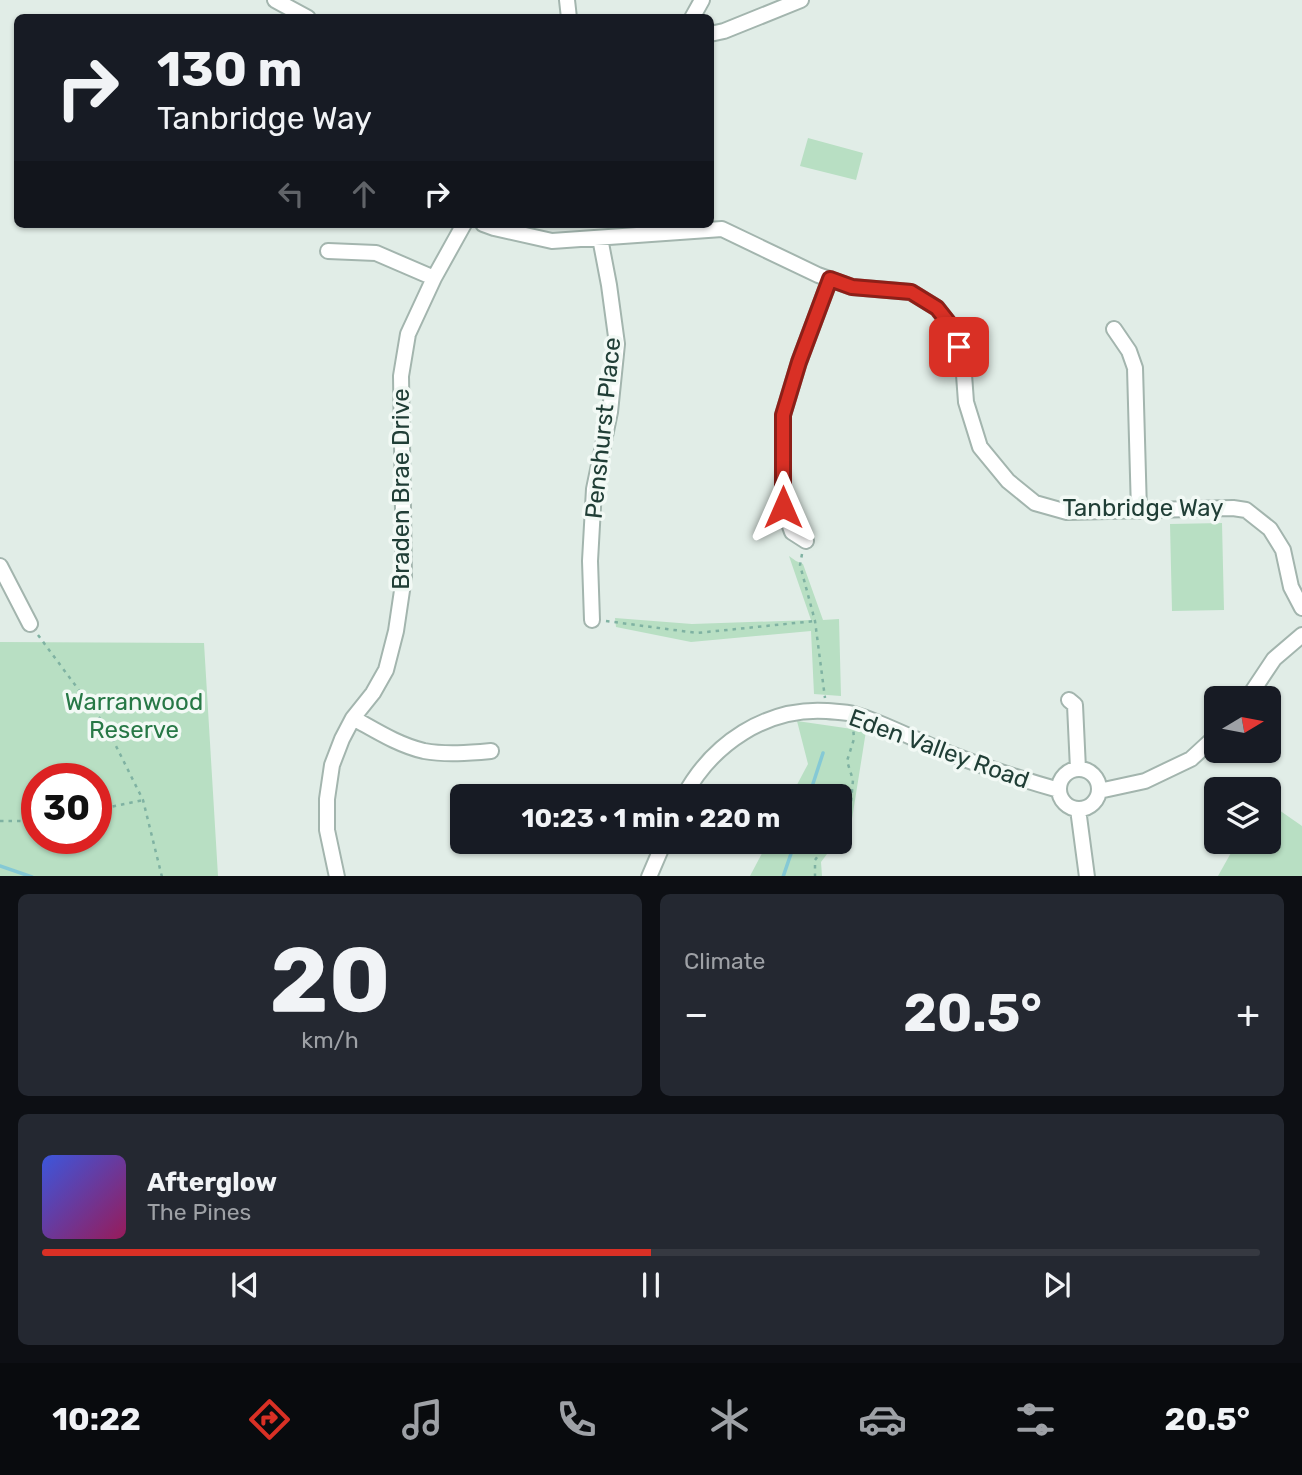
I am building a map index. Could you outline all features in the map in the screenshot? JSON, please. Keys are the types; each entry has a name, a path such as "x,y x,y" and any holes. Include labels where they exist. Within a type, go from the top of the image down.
{"street":[{"path":"275,0 301,14"},
{"path":"714,33 801,0"},
{"name":"Braden Brae Drive","path":"337,876 327,830 327,799 332,765 353,718 373,693 386,670 396,631 404,577 401,376 408,334 434,278 462,228"},
{"name":"Tanbridge Way","path":"494,228 552,241 722,229 852,287 911,292 937,308 956,332 963,361 965,402 980,447 1007,481 1035,503 1067,512 1233,508 1246,510 1270,529 1283,550 1291,587 1302,608"},
{"name":"Penshurst Place","path":"592,620 590,561 594,489 610,412 617,344 600,237"},
{"path":"328,251 376,253 434,278"},
{"path":"806,541 792,531 783,507 783,415 799,362 830,279"},
{"path":"1114,329 1129,351 1135,368 1139,511"},
{"path":"0,566 30,624"},
{"path":"1256,686 1274,659 1302,635"},
{"path":"1075,702 1078,769 1091,773 1099,784 1098,797 1090,806 1078,809 1087,876"},
{"name":"Eden Valley Road","path":"691,784 710,758 752,727 793,712 827,711 852,714 1003,773 1059,790"},
{"path":"353,718 400,743 424,751 449,754 491,751"},
{"path":"1099,791 1145,781 1191,759 1204,747"},
{"name":"Eden Valley Road","path":"1078,769 1063,778 1059,790 1067,806 1078,809"},
{"path":"649,876 659,854"}],"path":[{"path":"806,541 800,565 815,621 827,711"},
{"path":"592,620 697,633 815,621"},
{"path":"30,624 107,728 143,800 162,876"},
{"path":"852,714 853,739 848,761 852,787"},
{"path":"112,807 143,800"},
{"path":"0,821 21,821"},
{"path":"815,876 815,860 819,854"}],"green space":[{"path":"808,138 863,153 856,180 800,166"},
{"path":"1222,523 1224,610 1172,611 1170,524"},
{"path":"789,556 803,564 823,620 839,619 841,696 814,694 811,631 691,642 616,627 615,618 692,624 811,620"},
{"name":"Warranwood Reserve","path":"0,642 204,643 218,876 0,876"},
{"path":"797,721 866,731 852,819 852,784 797,784 808,764"},
{"path":"1281,811 1302,826 1302,876 1218,876 1230,854 1281,854"},
{"path":"762,854 827,854 821,862 822,876 750,876"}],"waterway":[{"path":"813,784 823,753"},
{"path":"783,876 791,854"},
{"path":"0,866 29,876"}],"route":[{"path":"783,507 783,415 799,362 830,279 852,287 911,292 937,308 956,332 959,347"}]}
